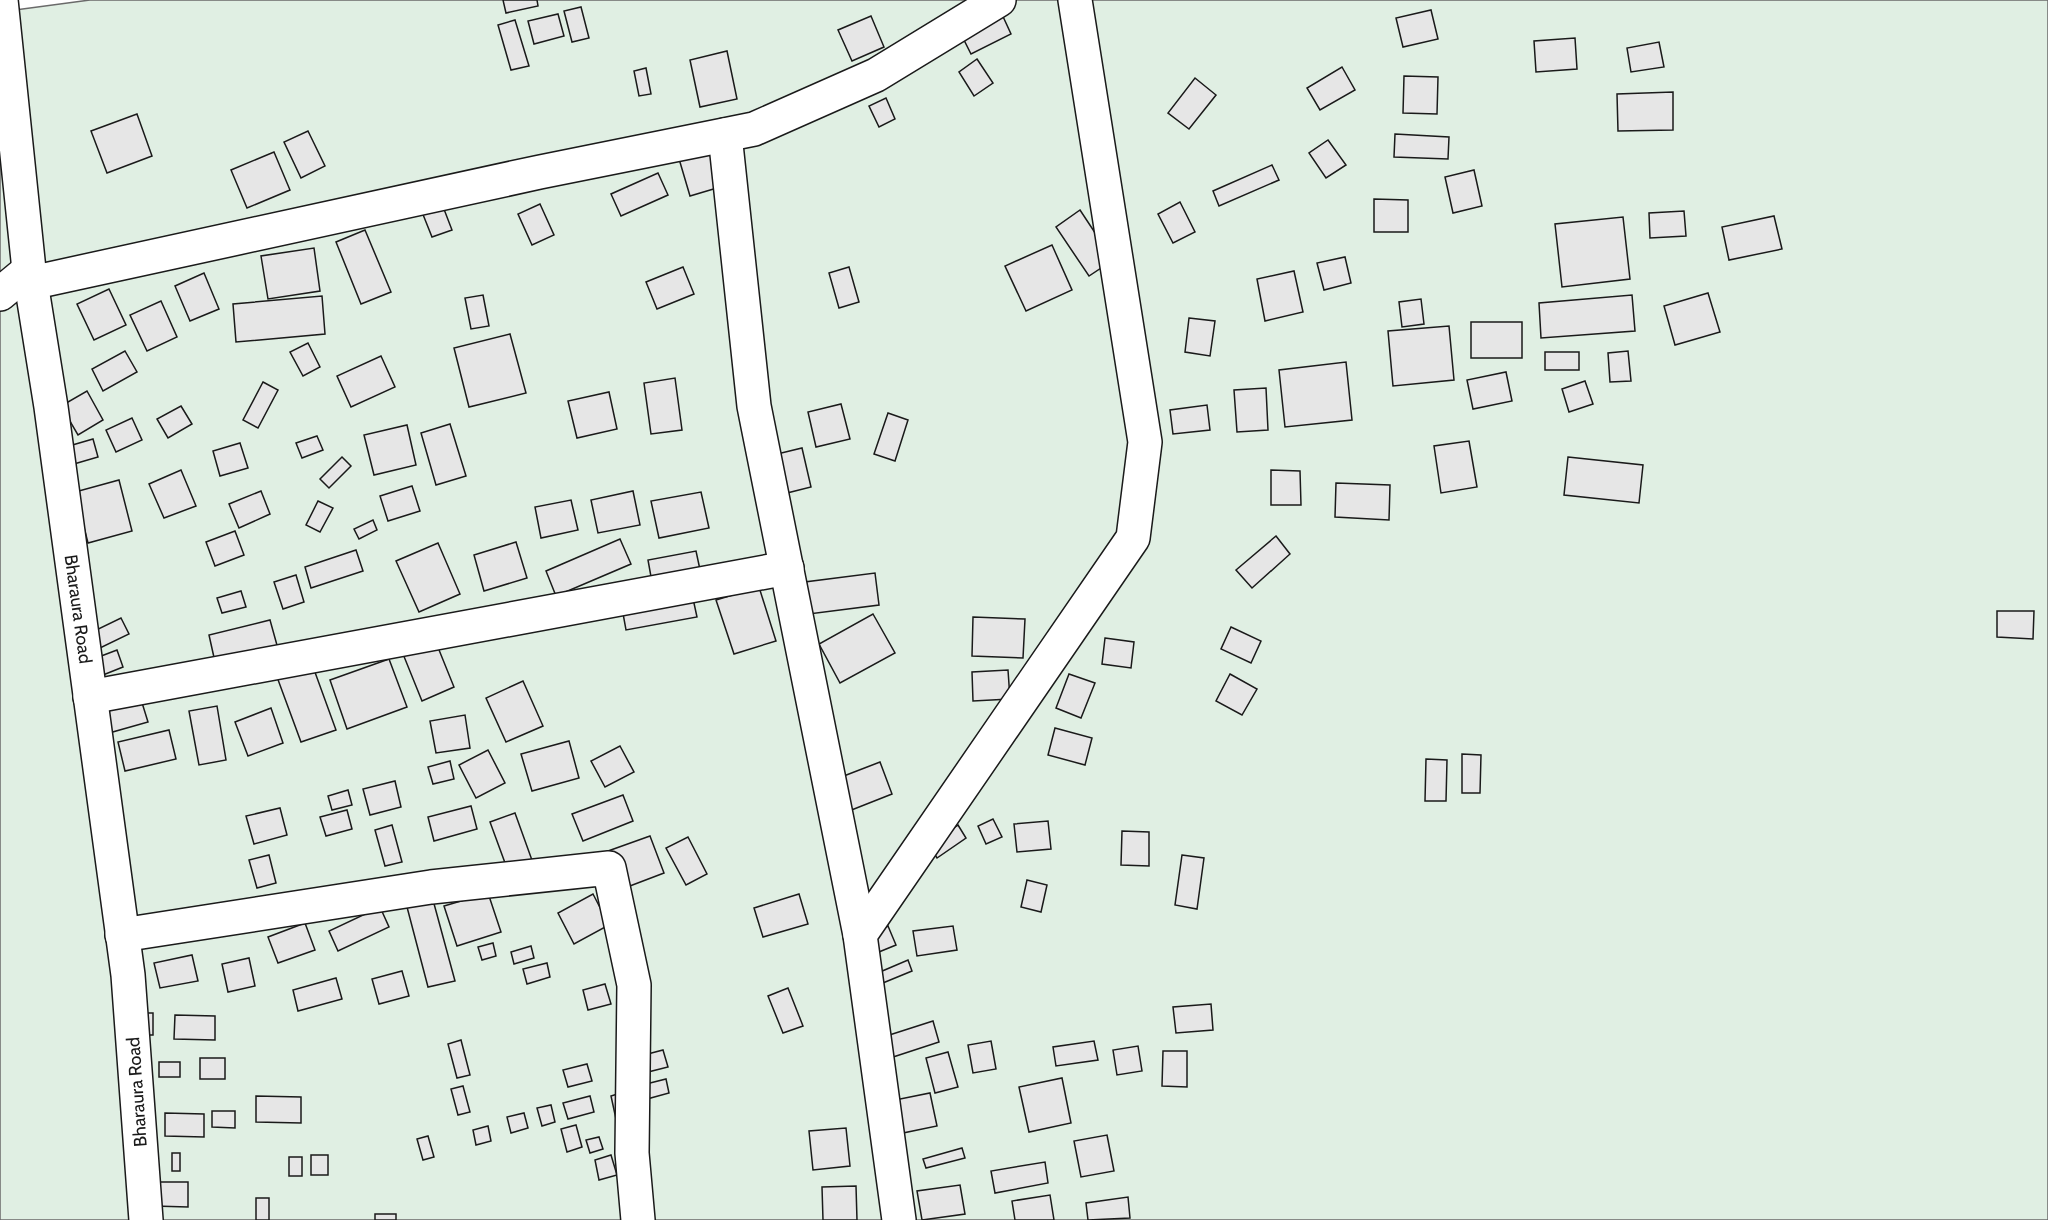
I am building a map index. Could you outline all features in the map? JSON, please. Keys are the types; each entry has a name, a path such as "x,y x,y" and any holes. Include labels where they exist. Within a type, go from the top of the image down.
{"street":[{"name":"Bharaura Road","path":"1,0 30,277 51,407 128,975 146,1220"},
{"path":"0,294 30,277 754,129 876,75 999,0"},
{"path":"860,935 1133,538 1145,442 1075,0"},
{"path":"725,135 754,406 860,935 899,1220"},
{"path":"90,697 787,568"},
{"path":"122,935 431,887 609,868 634,985 632,1153 638,1220"}],"green space":[{"path":"90,0 2048,0 2048,1220 0,1220 0,12"}],"building":[{"path":"503,0 537,0 538,6 506,13"},
{"path":"581,7 589,38 572,42 564,11"},
{"path":"1000,10 1011,34 971,54 959,30"},
{"path":"1431,10 1438,39 1403,47 1396,18"},
{"path":"558,14 564,36 534,44 528,21"},
{"path":"871,16 884,47 852,61 838,30"},
{"path":"515,20 529,66 511,70 498,25"},
{"path":"1575,38 1577,69 1536,72 1534,41"},
{"path":"1659,42 1664,67 1631,72 1627,48"},
{"path":"727,51 737,99 700,107 690,60"},
{"path":"977,59 993,83 974,96 959,72"},
{"path":"1342,67 1355,90 1320,110 1307,88"},
{"path":"646,68 651,94 639,96 634,71"},
{"path":"1404,76 1438,77 1437,114 1403,113"},
{"path":"1195,78 1216,95 1189,129 1168,113"},
{"path":"1673,92 1673,130 1618,131 1617,94"},
{"path":"886,98 895,119 879,127 869,106"},
{"path":"137,114 152,156 107,173 91,131"},
{"path":"308,131 325,166 301,178 284,142"},
{"path":"1395,134 1449,137 1448,159 1394,157"},
{"path":"1328,140 1346,165 1326,178 1309,153"},
{"path":"715,142 727,185 690,196 677,152"},
{"path":"274,152 290,190 247,208 231,170"},
{"path":"1272,165 1279,180 1219,206 1213,191"},
{"path":"1474,170 1482,206 1453,213 1445,177"},
{"path":"658,173 668,195 621,216 611,194"},
{"path":"1374,199 1408,200 1408,232 1374,232"},
{"path":"1180,202 1195,232 1173,243 1158,214"},
{"path":"442,204 452,230 432,237 422,212"},
{"path":"540,204 554,235 532,245 518,214"},
{"path":"1080,210 1113,260 1089,276 1056,227"},
{"path":"1684,211 1686,236 1650,238 1649,213"},
{"path":"1774,216 1782,249 1729,260 1722,227"},
{"path":"1623,217 1630,279 1562,287 1555,224"},
{"path":"365,230 391,292 361,304 336,242"},
{"path":"1052,245 1072,290 1026,311 1005,266"},
{"path":"314,248 320,291 268,299 261,256"},
{"path":"1345,257 1351,283 1324,290 1317,263"},
{"path":"683,267 694,294 657,309 646,282"},
{"path":"849,267 859,302 839,308 829,273"},
{"path":"1294,271 1303,312 1265,321 1257,279"},
{"path":"204,273 219,309 190,321 175,286"},
{"path":"109,289 126,325 94,340 77,304"},
{"path":"1708,293 1720,332 1675,345 1664,306"},
{"path":"483,295 489,326 471,329 465,298"},
{"path":"1632,295 1635,331 1541,338 1539,303"},
{"path":"322,296 325,334 236,342 233,304"},
{"path":"1421,299 1424,324 1402,327 1399,302"},
{"path":"161,301 177,337 147,351 130,315"},
{"path":"1189,318 1215,321 1210,356 1185,352"},
{"path":"1471,322 1522,322 1522,358 1471,358"},
{"path":"1449,326 1454,380 1393,386 1388,331"},
{"path":"510,334 526,393 469,407 454,348"},
{"path":"308,343 320,367 303,376 290,352"},
{"path":"125,351 137,372 103,391 92,369"},
{"path":"1628,351 1631,381 1610,382 1608,353"},
{"path":"1545,352 1579,352 1579,370 1545,370"},
{"path":"381,356 395,387 351,407 337,376"},
{"path":"1346,362 1352,420 1285,427 1279,370"},
{"path":"1506,372 1512,401 1473,409 1467,380"},
{"path":"675,378 682,430 651,434 644,383"},
{"path":"1585,381 1593,404 1569,412 1562,389"},
{"path":"263,382 278,390 258,428 243,420"},
{"path":"1266,388 1268,430 1237,432 1234,390"},
{"path":"87,391 103,420 78,435 61,406"},
{"path":"609,392 617,429 577,438 568,401"},
{"path":"841,404 850,439 816,447 808,412"},
{"path":"1207,405 1210,430 1173,434 1170,410"},
{"path":"181,406 192,424 168,438 157,419"},
{"path":"888,413 908,420 895,461 874,454"},
{"path":"132,418 142,440 116,452 106,430"},
{"path":"450,424 466,476 436,485 421,433"},
{"path":"407,425 416,465 374,475 364,435"},
{"path":"317,436 323,450 302,458 296,443"},
{"path":"93,439 98,457 67,466 62,448"},
{"path":"1469,441 1477,487 1441,493 1434,446"},
{"path":"240,443 248,468 220,476 213,451"},
{"path":"802,448 811,487 783,494 773,455"},
{"path":"342,457 351,466 329,488 320,479"},
{"path":"1568,457 1643,465 1639,503 1564,495"},
{"path":"181,470 196,506 164,518 149,484"},
{"path":"1271,470 1300,471 1301,505 1271,505"},
{"path":"119,480 132,531 88,543 75,492"},
{"path":"1336,483 1390,485 1389,520 1335,517"},
{"path":"412,486 420,511 388,521 380,496"},
{"path":"261,491 270,514 239,528 229,504"},
{"path":"633,491 640,525 598,533 591,500"},
{"path":"701,492 709,528 659,538 651,501"},
{"path":"571,500 578,530 541,538 535,507"},
{"path":"318,501 333,508 320,532 306,525"},
{"path":"373,520 377,530 359,539 354,529"},
{"path":"235,531 244,555 215,566 206,542"},
{"path":"1276,536 1290,554 1252,588 1236,570"},
{"path":"620,539 631,564 556,596 546,571"},
{"path":"516,542 527,578 484,591 474,555"},
{"path":"438,543 460,594 419,612 396,561"},
{"path":"356,550 363,571 311,588 305,567"},
{"path":"696,551 702,579 653,588 648,560"},
{"path":"875,573 879,605 801,615 797,583"},
{"path":"296,575 304,602 283,609 274,582"},
{"path":"759,587 776,641 734,654 716,600"},
{"path":"241,591 246,607 222,613 217,598"},
{"path":"692,594 697,617 626,630 622,608"},
{"path":"1997,611 2034,611 2033,639 1997,637"},
{"path":"873,614 895,653 840,683 819,644"},
{"path":"973,617 1025,619 1023,658 972,656"},
{"path":"121,618 129,634 100,648 92,632"},
{"path":"270,620 280,656 217,671 209,635"},
{"path":"1231,627 1261,641 1251,663 1221,649"},
{"path":"1105,638 1134,642 1131,668 1102,664"},
{"path":"435,640 454,687 422,701 403,654"},
{"path":"117,650 123,667 103,675 96,658"},
{"path":"389,659 407,707 347,729 330,680"},
{"path":"312,664 336,730 301,742 277,677"},
{"path":"1008,670 1010,699 973,701 972,672"},
{"path":"1069,674 1095,683 1081,718 1056,708"},
{"path":"1230,674 1257,689 1242,715 1216,701"},
{"path":"523,681 543,726 506,742 486,698"},
{"path":"139,693 148,722 109,733 100,705"},
{"path":"217,706 226,760 199,765 189,711"},
{"path":"271,708 283,743 248,756 235,722"},
{"path":"465,715 470,748 436,753 430,721"},
{"path":"1055,728 1092,738 1085,765 1048,755"},
{"path":"169,730 176,759 125,771 118,742"},
{"path":"569,741 579,778 532,791 521,754"},
{"path":"620,746 634,772 605,787 591,761"},
{"path":"488,750 505,783 476,798 459,765"},
{"path":"1462,754 1481,755 1480,793 1462,793"},
{"path":"1426,759 1447,760 1446,801 1425,801"},
{"path":"450,761 454,779 433,784 428,767"},
{"path":"880,762 892,794 849,811 836,779"},
{"path":"395,781 401,807 370,815 363,789"},
{"path":"348,790 352,805 332,810 328,796"},
{"path":"623,795 633,821 583,841 572,814"},
{"path":"471,806 477,829 434,841 428,817"},
{"path":"280,808 287,835 254,844 246,816"},
{"path":"347,810 352,829 326,836 320,817"},
{"path":"515,813 533,863 508,871 490,822"},
{"path":"993,819 1002,837 986,844 978,826"},
{"path":"1048,821 1051,849 1017,852 1014,824"},
{"path":"392,825 402,862 385,866 375,830"},
{"path":"958,825 966,838 937,858 928,844"},
{"path":"1122,831 1149,832 1149,866 1121,865"},
{"path":"650,836 664,873 622,889 608,851"},
{"path":"688,837 707,874 686,885 666,848"},
{"path":"269,855 276,883 257,888 249,860"},
{"path":"1182,855 1204,858 1197,909 1175,905"},
{"path":"1027,880 1047,885 1041,912 1021,907"},
{"path":"488,893 501,932 457,946 444,906"},
{"path":"593,894 609,925 574,944 558,913"},
{"path":"799,894 808,924 763,937 754,908"},
{"path":"433,900 455,981 428,987 407,907"},
{"path":"380,907 389,927 338,951 329,931"},
{"path":"305,923 315,950 278,963 268,937"},
{"path":"888,926 896,945 874,954 866,935"},
{"path":"953,926 957,950 917,956 913,931"},
{"path":"493,943 496,956 482,960 478,947"},
{"path":"531,946 534,958 514,964 511,952"},
{"path":"192,955 198,981 160,988 154,963"},
{"path":"249,958 255,986 228,992 222,964"},
{"path":"908,960 912,971 878,985 873,975"},
{"path":"547,963 550,977 527,984 523,969"},
{"path":"402,971 409,996 379,1004 372,979"},
{"path":"336,978 342,999 298,1011 293,990"},
{"path":"605,984 611,1004 588,1010 583,990"},
{"path":"788,988 803,1026 783,1033 768,996"},
{"path":"1211,1004 1213,1030 1176,1033 1173,1007"},
{"path":"141,1013 153,1013 153,1035 141,1035"},
{"path":"175,1015 215,1016 215,1040 174,1039"},
{"path":"933,1021 939,1042 887,1059 880,1038"},
{"path":"461,1040 470,1075 457,1078 448,1044"},
{"path":"991,1041 996,1069 973,1073 968,1045"},
{"path":"1094,1041 1098,1060 1056,1066 1053,1047"},
{"path":"1138,1046 1142,1071 1117,1075 1113,1050"},
{"path":"663,1050 668,1067 644,1073 640,1056"},
{"path":"1163,1051 1187,1051 1187,1087 1162,1086"},
{"path":"948,1052 958,1087 935,1093 926,1058"},
{"path":"200,1058 225,1058 225,1079 200,1079"},
{"path":"159,1062 180,1062 180,1077 159,1077"},
{"path":"587,1064 592,1081 568,1087 563,1070"},
{"path":"1062,1078 1071,1123 1029,1132 1019,1087"},
{"path":"666,1079 669,1093 647,1099 642,1085"},
{"path":"463,1086 470,1112 458,1115 451,1089"},
{"path":"624,1092 616,1119 611,1096"},
{"path":"930,1093 937,1126 898,1134 890,1101"},
{"path":"256,1096 301,1097 301,1123 256,1122"},
{"path":"590,1096 594,1112 568,1119 563,1103"},
{"path":"551,1105 555,1122 542,1126 537,1108"},
{"path":"212,1111 235,1111 235,1128 212,1127"},
{"path":"165,1113 204,1114 204,1137 165,1136"},
{"path":"524,1113 528,1128 511,1133 507,1117"},
{"path":"576,1125 582,1147 567,1152 561,1129"},
{"path":"488,1126 491,1141 476,1145 473,1130"},
{"path":"846,1128 850,1166 813,1170 809,1131"},
{"path":"1107,1135 1114,1171 1081,1177 1074,1141"},
{"path":"428,1136 434,1157 423,1160 417,1139"},
{"path":"599,1137 603,1149 590,1153 586,1140"},
{"path":"962,1148 965,1158 926,1168 923,1159"},
{"path":"172,1153 180,1153 180,1171 172,1171"},
{"path":"311,1155 328,1155 328,1175 311,1175"},
{"path":"611,1155 617,1175 599,1180 595,1160"},
{"path":"289,1157 302,1157 302,1176 289,1176"},
{"path":"1045,1162 1048,1183 995,1193 991,1171"},
{"path":"154,1182 188,1182 188,1207 154,1206"},
{"path":"960,1185 965,1214 922,1220 917,1191"},
{"path":"856,1186 857,1220 823,1220 822,1187"},
{"path":"1050,1195 1054,1220 1015,1220 1012,1201"},
{"path":"1128,1197 1130,1218 1088,1220 1086,1203"},
{"path":"256,1198 269,1198 269,1220 256,1220"},
{"path":"375,1214 396,1214 396,1220 375,1220"}]}
